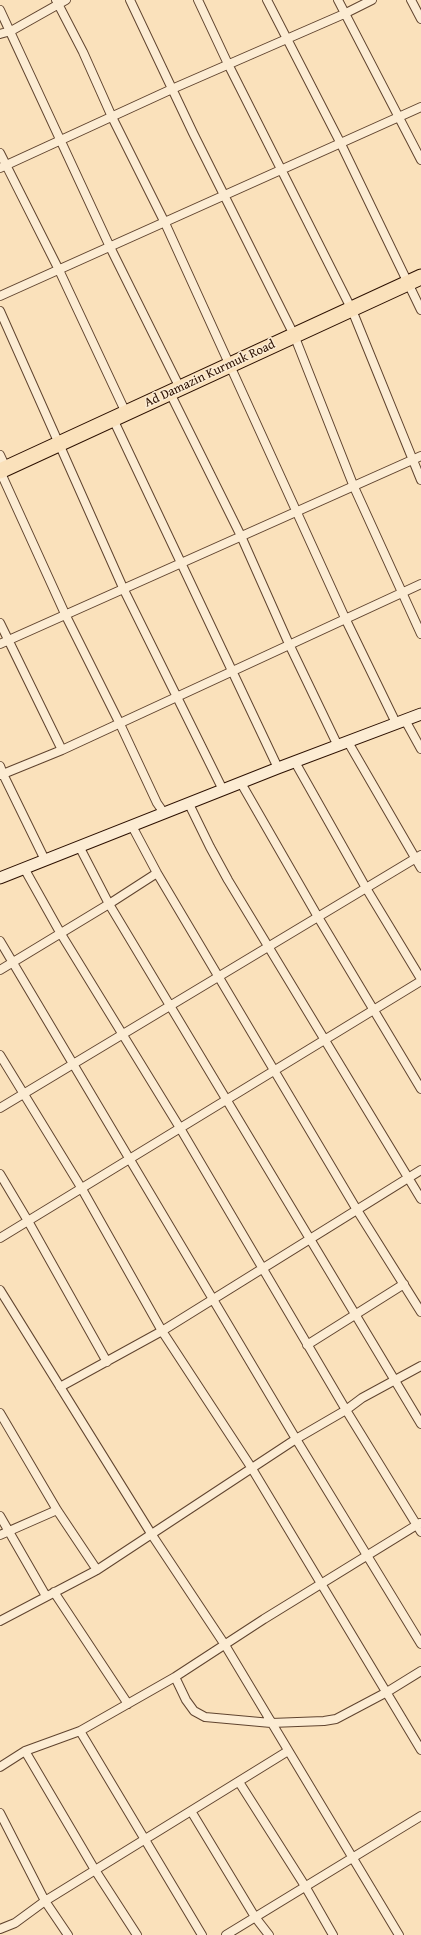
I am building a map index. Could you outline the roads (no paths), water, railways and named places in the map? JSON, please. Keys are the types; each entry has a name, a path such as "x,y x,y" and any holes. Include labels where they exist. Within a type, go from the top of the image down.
{"highway":[{"name":"Ad Damazin Kurmuk Road","path":"2,465 58,444 415,280"}],"street":[{"path":"0,34 11,31 57,2 66,0"},
{"path":"130,0 224,196 294,336 354,487 421,634"},
{"path":"267,0 286,40 415,280 421,310"},
{"path":"338,0 421,160"},
{"path":"3,166 228,64 344,14 372,0"},
{"path":"411,0 421,19"},
{"path":"201,1 228,64 352,310 421,480"},
{"path":"57,2 83,52 112,117 165,223 345,618 401,721 421,749"},
{"path":"0,10 110,247 289,644 343,744 418,857 421,868"},
{"path":"0,296 165,223 421,106"},
{"path":"0,153 3,166 59,270 180,563 278,768"},
{"path":"0,311 124,590 176,698 223,790"},
{"path":"0,644 66,616 180,563 421,456"},
{"path":"2,465 66,616 120,724 156,803 164,814"},
{"path":"45,860 1,772 62,750 421,584"},
{"path":"0,623 62,750"},
{"path":"0,878 278,768 421,714"},
{"path":"0,1238 421,980 366,888 295,762"},
{"path":"241,783 318,917 421,1089"},
{"path":"189,804 210,848 421,1199"},
{"path":"132,826 157,873 220,976 357,1210 421,1312"},
{"path":"79,846 110,904 421,1424"},
{"path":"0,1108 74,1065 418,857"},
{"path":"0,1767 25,1751 80,1731 128,1704 175,1677 367,1555 420,1527 346,1410 180,1128 61,934 24,868"},
{"path":"0,970 110,904 157,873"},
{"path":"0,940 12,963 130,1158 296,1439 421,1644"},
{"path":"0,1055 82,1189 162,1331 251,1467 421,1750"},
{"path":"60,1387 162,1331 421,1170"},
{"path":"0,1174 107,1362"},
{"path":"308,1345 404,1284"},
{"path":"0,1290 152,1535 225,1645 399,1935"},
{"path":"0,1620 97,1570 152,1535 251,1467 346,1410 362,1398 421,1366"},
{"path":"0,1413 57,1510 97,1570"},
{"path":"0,1536 57,1510"},
{"path":"0,1516 46,1596"},
{"path":"54,1592 128,1704"},
{"path":"175,1677 186,1700 194,1710 205,1717 271,1723 336,1719 387,1692 421,1671"},
{"path":"80,1731 202,1935"},
{"path":"25,1751 95,1870 137,1935"},
{"path":"0,1929 15,1922 45,1901 288,1751"},
{"path":"239,1782 305,1886 333,1935"},
{"path":"191,1812 255,1917 269,1935"},
{"path":"0,1813 45,1901 68,1935"},
{"path":"226,1935 421,1816"}]}
